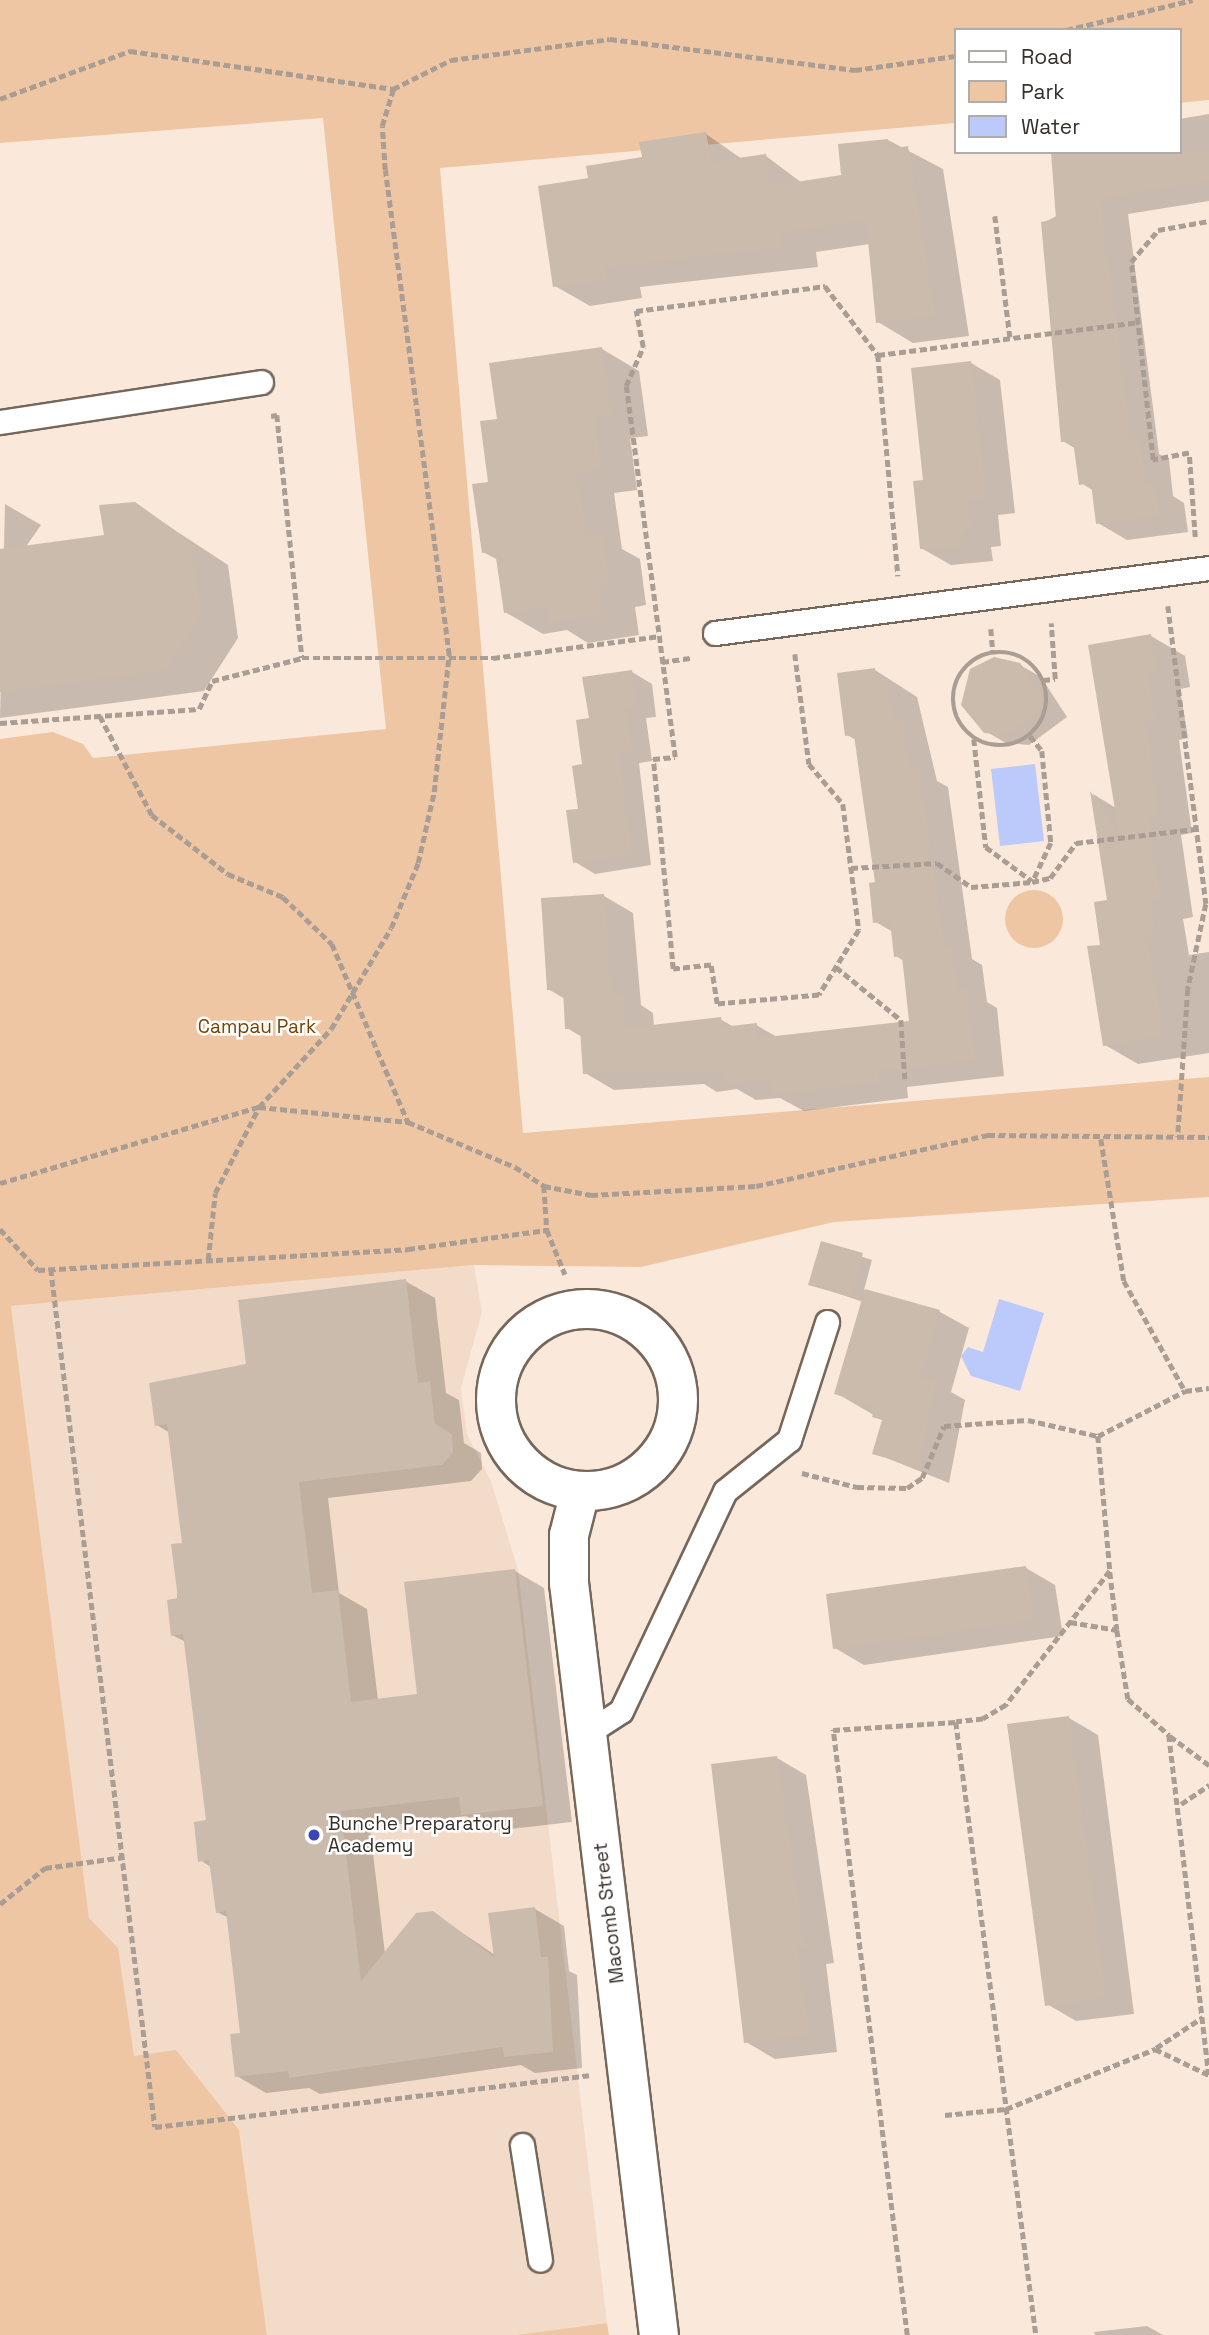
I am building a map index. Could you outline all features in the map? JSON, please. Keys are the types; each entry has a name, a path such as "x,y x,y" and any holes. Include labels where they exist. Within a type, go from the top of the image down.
{"street":[{"path":"600,1309 630,1318 654,1337 672,1364 679,1395 676,1426 662,1454 639,1476 611,1489 580,1492 552,1485 509,1448 496,1393 507,1357 539,1322 569,1311 600,1309"},
{"name":"Macomb Street","path":"580,1492 569,1535 569,1583 659,2335"}],"lane":[{"path":"0,422 261,382"},
{"path":"715,633 1203,569"},
{"path":"587,1733 621,1711 725,1491 789,1440 827,1322"},
{"path":"522,2145 540,2260"}],"path":[{"path":"1074,28 1193,0"},
{"path":"0,99 130,51 393,89 451,60 610,39 855,70 954,56"},
{"path":"208,1260 215,1193 259,1107 296,1073 354,990 391,929 418,863 446,718 449,655 385,170 382,127 393,89"},
{"path":"995,216 1010,337"},
{"path":"1203,569 1189,453 1153,460 1131,262 1158,230 1209,221"},
{"path":"794,647 809,764 843,804 859,930 819,995 717,1004 710,965 673,968 653,759 675,757 626,386 643,347 636,311 825,286 878,355 901,609"},
{"path":"878,355 1138,322"},
{"path":"263,418 277,415 302,658"},
{"path":"1165,574 1195,829 1207,905 1188,989 1178,1138"},
{"path":"991,629 993,652"},
{"path":"0,723 199,709 212,681 302,658 449,655 493,658 659,636"},
{"path":"974,739 1002,747 1030,736 1046,710 1043,680 1023,658 993,652 964,667 952,697 958,720 974,739 986,847 1032,882"},
{"path":"100,716 152,815 228,874 284,897 332,944 354,990 408,1122"},
{"path":"1030,736 1042,751 1051,843 1032,882"},
{"path":"851,868 937,863 971,887 1032,882 1049,878 1076,843 1195,829"},
{"path":"836,967 901,1020 905,1079"},
{"path":"0,1183 259,1107 408,1122 515,1167 544,1186 592,1195 719,1191 988,1135 1101,1139 1209,1137"},
{"path":"1101,1139 1124,1281 1185,1391"},
{"path":"544,1186 547,1230 565,1274"},
{"path":"0,1229 38,1270 408,1249 547,1230"},
{"path":"51,1269 155,2127 590,2075"},
{"path":"761,1463 857,1487 907,1488 922,1478 944,1426 1028,1420 1098,1436 1185,1391 1209,1388"},
{"path":"1098,1436 1110,1571 1128,1699 1209,1765"},
{"path":"907,2335 833,1730 984,1719 1006,1705 1110,1571"},
{"path":"1069,1622 1117,1630"},
{"path":"956,1722 1036,2335"},
{"path":"1169,1735 1181,1804 1209,2075"},
{"path":"1181,1804 1209,1785"},
{"path":"0,1904 45,1868 124,1857"},
{"path":"945,2115 1006,2109 1155,2049 1203,2017"},
{"path":"1155,2049 1209,2075"}],"shaded area":[{"name":"Bunche Preparatory Academy","path":"474,1265 482,1312 461,1388 467,1434 491,1481 518,1570 607,2323 516,2335 267,2335 239,2130 107,2059 11,1306"}],"green space":[{"name":"Campau Park","path":"0,0 1209,0 1209,100 1181,103 1181,28 954,28 954,123 440,168 523,1133 1209,1077 1209,1197 834,1222 641,1267 474,1265 11,1306 89,1918 118,1948 134,2056 176,2050 239,2130 267,2335 0,2335 0,739 53,732 83,744 93,758 386,729 323,118 0,143"},
{"path":"1034,890 1045,892 1058,903 1063,919 1061,930 1050,943 1034,948 1023,946 1010,935 1005,919 1007,908 1018,895"},
{"path":"607,2323 609,2335 516,2335"}],"water":[{"path":"1035,764 1044,841 1000,846 991,769"},
{"path":"999,1299 1044,1313 1020,1391 971,1376 961,1356 968,1347 983,1352"}],"building":[{"path":"706,132 711,162 766,154 771,186 841,175 838,144 888,139 889,149 908,146 935,316 876,323 866,220 781,232 783,247 605,267 607,279 553,287 538,186 588,178 586,166 642,157 639,142"},
{"path":"1209,152 1209,181 1100,198 1131,442 1140,441 1145,485 1155,484 1159,516 1096,524 1091,483 1079,485 1073,441 1061,442 1041,222 1056,219 1051,154"},
{"path":"602,347 612,415 594,418 601,469 577,473 587,538 603,536 609,585 598,586 602,614 549,622 547,607 504,613 495,551 482,553 472,484 488,482 480,421 497,419 489,363"},
{"path":"971,361 986,497 969,499 972,530 962,531 964,545 920,549 913,481 923,480 911,368"},
{"path":"135,502 191,542 201,616 166,670 0,692 0,549 104,535 99,505"},
{"path":"1151,634 1157,669 1147,670 1155,719 1146,721 1159,814 1148,816 1160,899 1150,900 1155,933 1146,935 1164,1036 1103,1046 1087,946 1100,945 1094,902 1107,900 1090,791 1119,834 1088,645"},
{"path":"994,657 1020,663 1048,705 1008,735 984,733 961,705 970,669"},
{"path":"875,668 877,680 888,678 893,719 903,720 909,767 919,768 944,947 953,946 958,990 968,990 975,1060 878,1071 879,1082 772,1095 770,1079 725,1084 724,1071 583,1074 580,1029 565,1029 563,989 547,990 541,898 604,894 612,994 624,994 626,1028 721,1017 722,1027 757,1023 758,1038 909,1021 902,956 894,957 890,921 873,923 869,883 875,882 854,735 845,736 837,673"},
{"path":"632,670 637,706 626,707 632,751 619,752 632,854 573,863 566,810 578,809 572,766 582,764 576,720 589,718 582,677"},
{"path":"821,1241 863,1253 851,1297 808,1285"},
{"path":"406,1279 418,1383 430,1381 435,1424 452,1434 453,1452 442,1465 299,1482 312,1593 338,1590 351,1702 417,1694 404,1582 515,1569 543,1806 461,1815 459,1797 341,1811 361,1981 416,1913 433,1911 494,1957 488,1913 535,1907 541,1957 548,1957 553,2052 504,2057 503,2047 289,2078 288,2071 235,2077 230,2034 240,2033 226,1911 216,1913 209,1860 198,1862 194,1822 206,1820 183,1634 171,1636 167,1600 178,1598 171,1544 182,1543 167,1424 155,1426 149,1383 246,1364 238,1300"},
{"path":"865,1289 940,1310 921,1377 936,1381 919,1467 872,1454 882,1420 872,1417 875,1406 834,1394"},
{"path":"1026,1566 1034,1620 833,1649 826,1594"},
{"path":"1069,1716 1106,1998 1045,2006 1007,1724"},
{"path":"777,1756 805,1947 797,1948 809,2035 744,2043 711,1764"}],"place":[{"name":"Bunche Preparatory Academy","path":"314,1835"}]}
